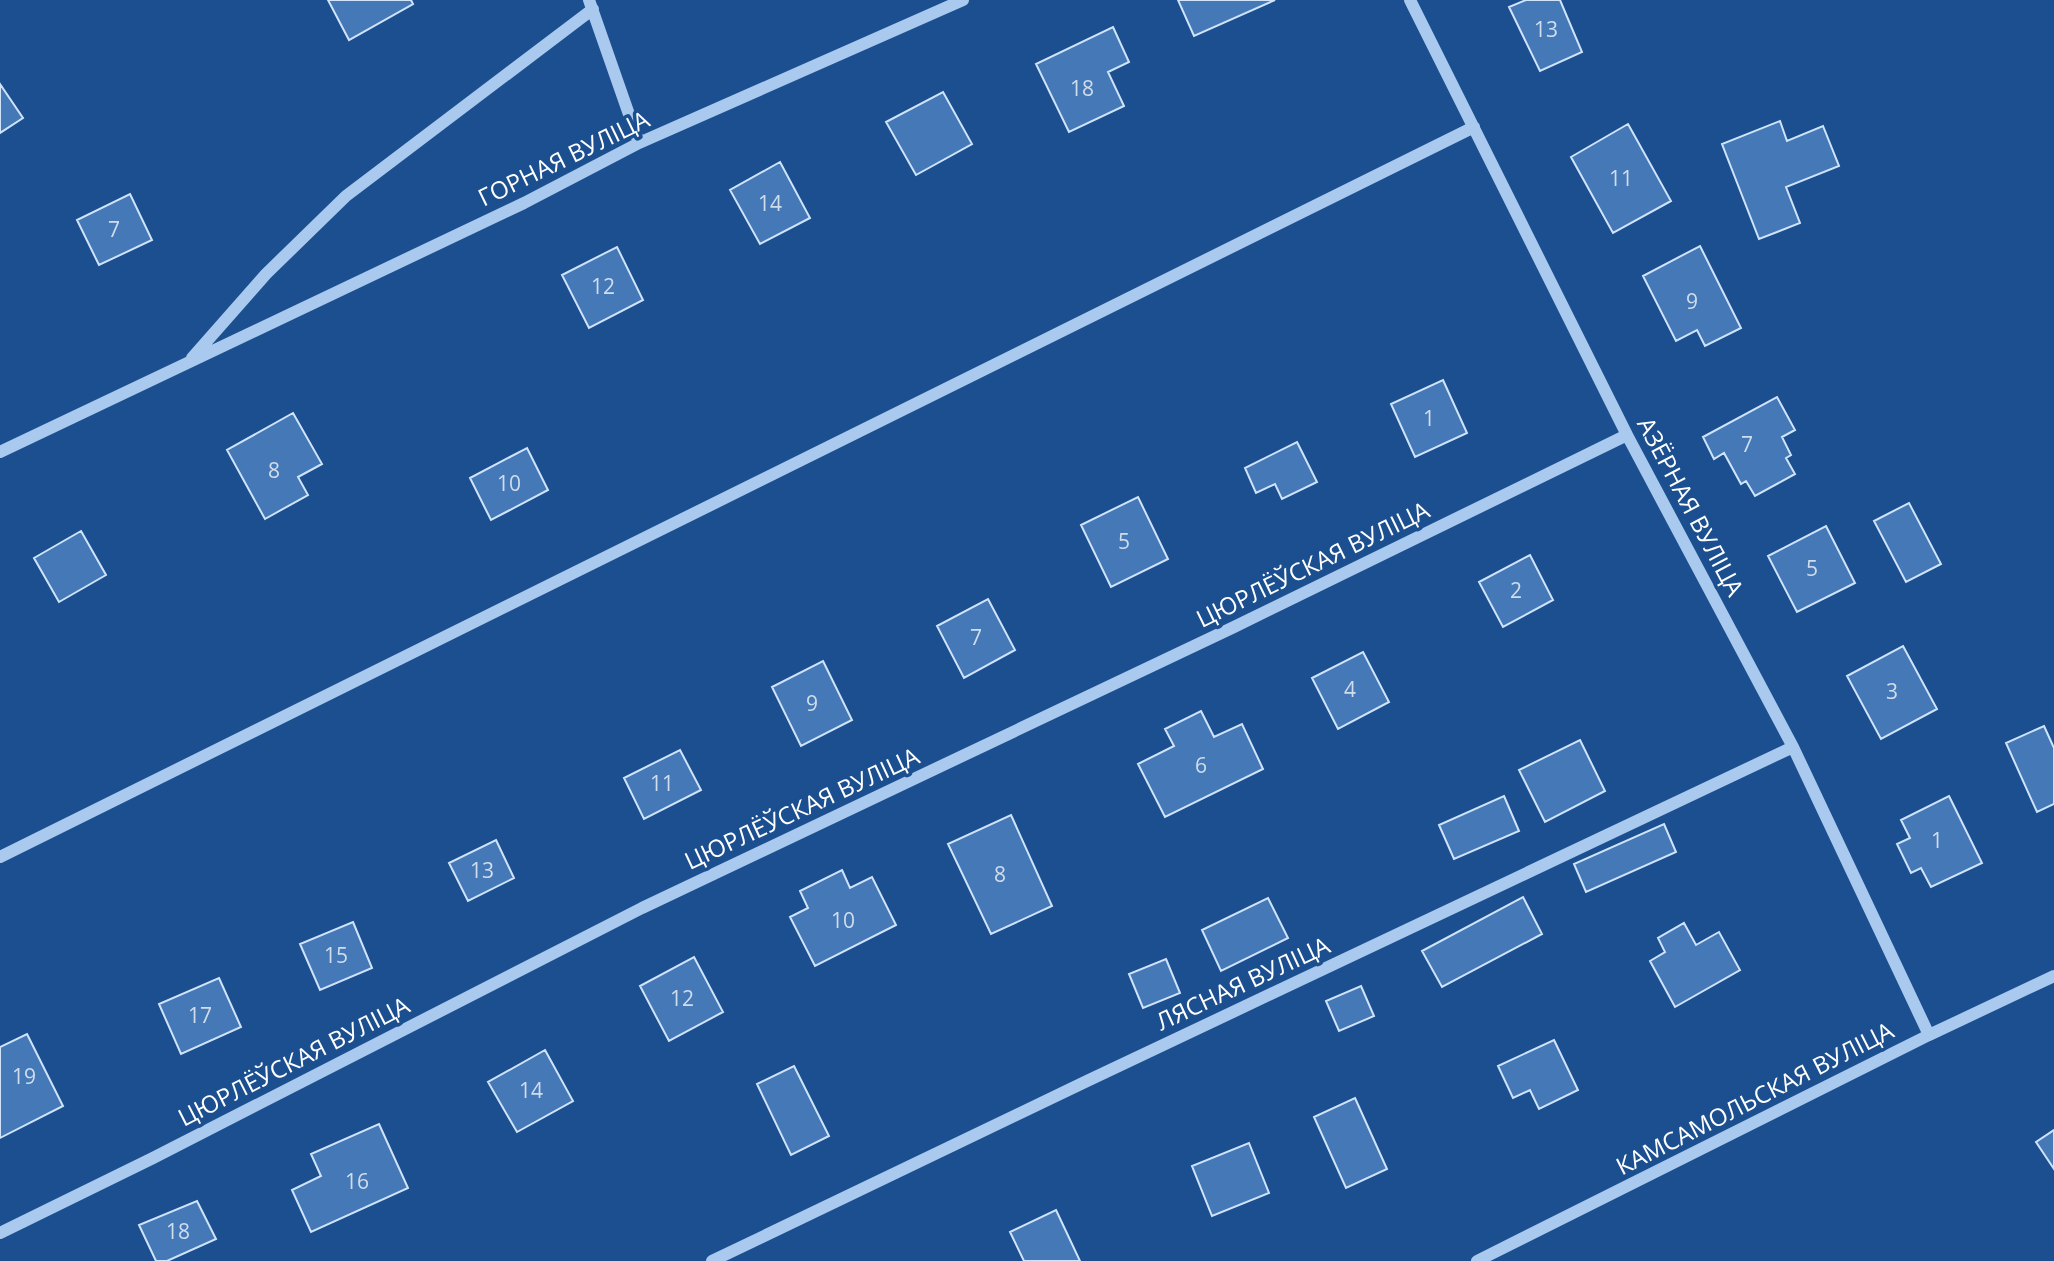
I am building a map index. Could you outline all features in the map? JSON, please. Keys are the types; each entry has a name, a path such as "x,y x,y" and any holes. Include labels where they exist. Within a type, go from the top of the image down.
{"street":[{"name":"ГОРНАЯ ВУЛІЦА","path":"0,452 524,203 639,143 963,0"},
{"name":"АЗЁРНАЯ ВУЛІЦА","path":"1410,0 1628,436 1793,747 1929,1035"},
{"name":"ГОРНАЯ ВУЛІЦА","path":"187,363 266,275 346,196 591,4"},
{"path":"591,4 639,143"},
{"path":"0,857 1474,127"},
{"name":"ЦЮРЛЁЎСКАЯ ВУЛІЦА","path":"0,1233 165,1152 642,908 1628,436"},
{"name":"ЛЯСНАЯ ВУЛІЦА","path":"712,1261 1793,747"},
{"name":"КАМСАМОЛЬСКАЯ ВУЛІЦА","path":"1477,1261 1929,1035 2054,976"}],"building":[{"path":"328,0 411,0 413,4 349,40"},
{"path":"1178,0 1275,0 1194,36"},
{"path":"1526,0 1560,0 1582,52 1540,71 1509,7"},
{"path":"1113,27 1129,62 1108,72 1124,106 1069,132 1036,64"},
{"path":"0,84 23,118 0,133"},
{"path":"943,92 972,144 916,175 886,122"},
{"path":"1780,121 1787,141 1823,126 1839,166 1786,187 1800,223 1759,239 1722,144"},
{"path":"1628,124 1671,201 1613,233 1571,157"},
{"path":"780,162 810,218 760,244 730,190"},
{"path":"130,194 152,240 99,265 77,220"},
{"path":"1700,246 1741,328 1705,346 1697,330 1676,341 1643,276"},
{"path":"617,247 643,300 589,328 562,275"},
{"path":"1443,380 1467,433 1415,457 1391,404"},
{"path":"1777,397 1795,430 1782,437 1791,455 1786,458 1795,474 1755,496 1746,481 1741,484 1724,453 1714,459 1703,437"},
{"path":"293,413 322,464 298,477 308,495 265,519 227,450"},
{"path":"1297,442 1317,482 1282,499 1275,484 1256,493 1245,468"},
{"path":"527,448 548,490 491,520 470,478"},
{"path":"1138,497 1168,559 1111,587 1081,525"},
{"path":"1909,503 1941,564 1906,582 1874,521"},
{"path":"1826,526 1855,583 1797,612 1768,556"},
{"path":"81,531 106,575 59,602 34,558"},
{"path":"1530,555 1553,600 1503,627 1479,582"},
{"path":"988,599 1015,650 964,678 937,626"},
{"path":"1903,646 1937,709 1881,739 1847,676"},
{"path":"1363,652 1389,702 1338,729 1312,678"},
{"path":"823,661 852,720 801,746 772,687"},
{"path":"1201,711 1214,737 1242,724 1263,769 1165,817 1138,764 1174,746 1165,729"},
{"path":"2044,726 2054,748 2054,804 2037,812 2006,743"},
{"path":"1580,740 1605,791 1545,822 1519,770"},
{"path":"680,750 701,790 644,819 624,778"},
{"path":"1504,796 1519,831 1454,859 1439,825"},
{"path":"1949,796 1982,863 1931,887 1921,868 1911,873 1897,844 1910,838 1901,820"},
{"path":"1011,815 1052,906 991,934 948,844"},
{"path":"1664,824 1676,852 1586,892 1574,864"},
{"path":"496,840 514,878 468,901 449,863"},
{"path":"842,870 850,888 872,877 896,925 815,966 790,917 808,908 800,891"},
{"path":"1523,897 1542,934 1442,987 1422,951"},
{"path":"1268,898 1288,938 1221,971 1202,930"},
{"path":"353,922 372,968 320,990 300,944"},
{"path":"1684,923 1696,945 1719,932 1740,970 1675,1007 1650,961 1665,952 1658,938"},
{"path":"694,957 723,1012 669,1041 640,986"},
{"path":"1166,959 1180,993 1143,1008 1129,974"},
{"path":"219,978 241,1027 181,1054 159,1004"},
{"path":"1361,986 1374,1016 1339,1031 1326,1001"},
{"path":"27,1034 63,1106 0,1138 0,1047"},
{"path":"1554,1040 1578,1090 1539,1109 1530,1090 1513,1098 1498,1066"},
{"path":"545,1050 573,1101 517,1132 488,1082"},
{"path":"794,1066 829,1136 791,1155 757,1084"},
{"path":"1355,1098 1387,1169 1346,1188 1314,1117"},
{"path":"379,1124 408,1188 311,1232 292,1190 321,1176 311,1154"},
{"path":"2054,1130 2054,1169 2036,1142"},
{"path":"1249,1143 1269,1193 1212,1216 1192,1166"},
{"path":"197,1201 216,1239 167,1261 156,1261 139,1225"},
{"path":"1056,1210 1080,1261 1024,1261 1010,1232"}]}
